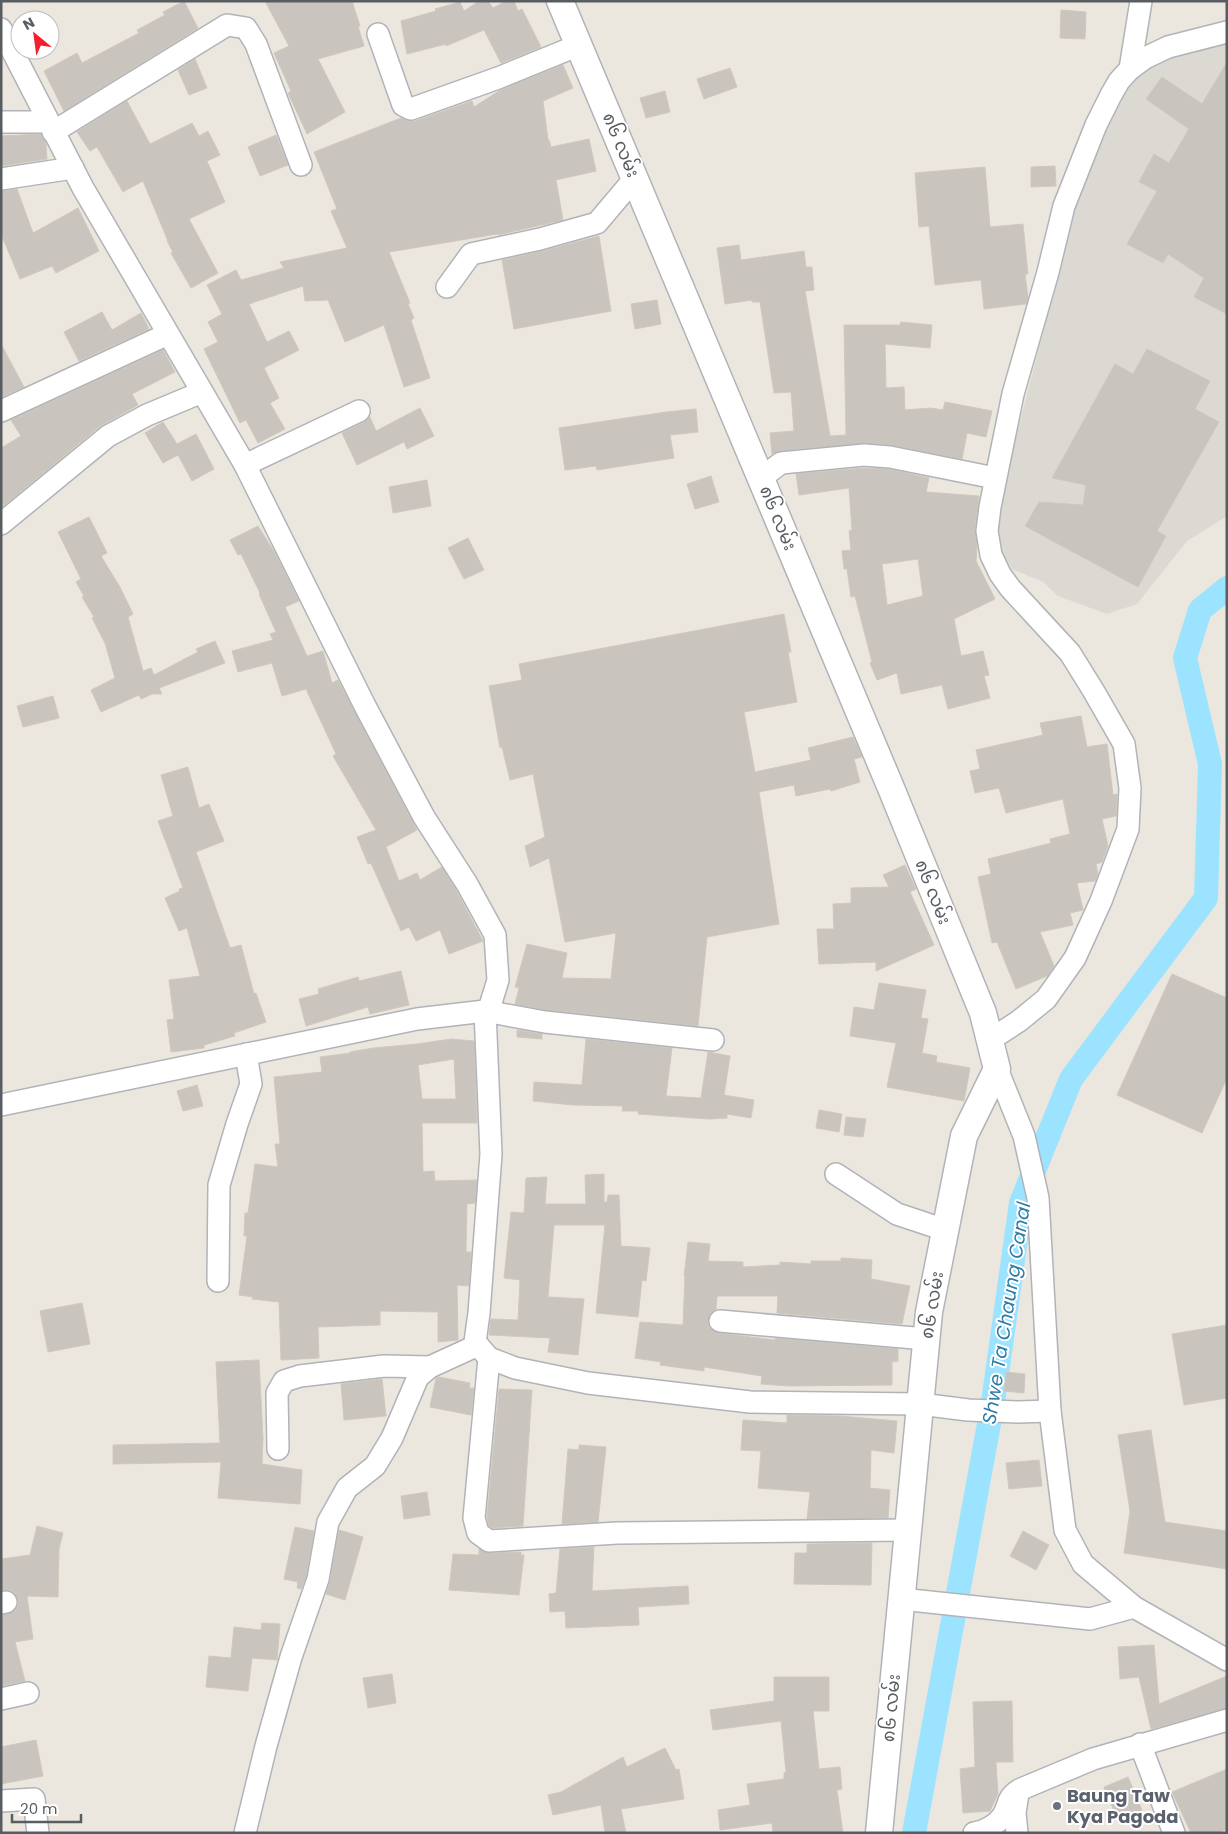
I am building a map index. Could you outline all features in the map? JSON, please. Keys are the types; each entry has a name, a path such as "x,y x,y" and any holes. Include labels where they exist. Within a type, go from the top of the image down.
{"street":[{"name":"၈၆ လမ်း","path":"560,1 887,778 983,1013 997,1069 964,1136 929,1312 908,1530 913,1600 879,1833"},
{"path":"1130,69 1141,1"},
{"path":"1,122 50,127 226,25 246,28 256,44 301,166"},
{"path":"1,30 50,127 245,465 365,706 424,817 467,884 495,935 498,980 490,1006 484,1011"},
{"path":"990,1040 1019,1021 1046,999 1075,958 1101,901 1128,830 1130,788 1124,744 1093,690 1070,653 1010,588 1000,574 991,555 987,531 995,478 1013,394 1048,272 1064,206 1096,125 1119,81 1130,69 1145,58 1168,47 1227,32"},
{"path":"378,34 403,105 411,109 498,78 579,45"},
{"path":"1,179 73,168"},
{"path":"447,287 471,254 540,239 597,223 635,178"},
{"path":"1,411 168,334"},
{"path":"1,524 108,436 147,414 202,392"},
{"path":"245,465 359,411"},
{"path":"761,478 781,463 864,455 890,457 995,478"},
{"path":"484,1011 492,1154 475,1342 484,1352 515,1368 588,1383 750,1402 920,1404 968,1410 1050,1411"},
{"path":"1,1105 417,1019 484,1011 545,1022 713,1040"},
{"path":"218,1281 219,1185 237,1124 252,1084 246,1054"},
{"path":"997,1069 1024,1136 1038,1198 1050,1411 1065,1530 1083,1564 1134,1608 1227,1660"},
{"path":"836,1174 897,1214 945,1230"},
{"path":"720,1321 926,1339"},
{"path":"278,1449 277,1393 284,1381 300,1376 384,1366 430,1368 484,1352"},
{"path":"484,1352 474,1518 478,1533 489,1541 617,1533 908,1530"},
{"path":"244,1833 291,1657 318,1579 328,1522 347,1488 375,1466 392,1438 418,1377 430,1368"},
{"path":"913,1600 1090,1619 1134,1608"},
{"path":"1,1699 28,1693"},
{"path":"974,1833 982,1832 1002,1817 1010,1796 1019,1790 1093,1758 1227,1720"},
{"path":"1140,1744 1174,1833"},
{"path":"1017,1833 1015,1813 1019,1790"},
{"path":"1,1801 34,1799 38,1833"}],"shaded area":[{"path":"1227,33 1227,516 1187,541 1137,604 1107,614 1058,596 1043,582 1012,569 991,534 1045,325 1069,204 1095,132 1139,63"}],"building":[{"path":"184,1 198,28 64,111 44,71 77,53 82,63 139,33 137,30 165,15 163,12"},
{"path":"265,1 352,1 360,26 358,26 364,46 318,59 345,112 307,134 288,93 291,91 274,53 289,46"},
{"path":"479,1 488,1 493,8 506,1 514,1 518,11 522,9 541,47 501,63 484,30 446,46 446,44 407,54 401,21 460,2 464,11"},
{"path":"1061,10 1086,12 1085,39 1060,38"},
{"path":"195,59 207,88 189,95 178,70"},
{"path":"1227,62 1227,314 1194,297 1204,278 1168,254 1163,263 1127,244 1157,191 1139,182 1154,154 1169,163 1189,129 1146,99 1162,77 1202,104"},
{"path":"563,65 573,88 543,101 548,140 551,147 589,139 596,171 556,180 563,220 498,235 389,252 410,303 408,304 414,318 411,320 430,378 404,387 384,325 345,342 328,300 305,301 303,286 249,304 267,342 289,331 299,350 264,368 279,398 270,403 285,429 258,443 246,420 240,423 204,349 218,342 208,322 222,314 207,285 236,270 241,280 284,268 280,262 347,248 331,211 337,209 314,152 401,118 415,121 472,101 474,107 499,91"},
{"path":"730,68 737,87 704,99 697,79"},
{"path":"665,91 670,112 646,118 640,98"},
{"path":"127,101 150,144 192,123 199,136 208,131 220,155 207,161 225,202 189,219 218,273 191,288 171,253 173,252 143,181 123,192 97,147 90,151 77,132"},
{"path":"41,134 46,144 47,159 1,166 1,136"},
{"path":"276,135 288,165 260,176 248,147"},
{"path":"1055,166 1056,186 1031,187 1031,167"},
{"path":"985,167 990,227 1023,224 1028,274 1025,274 1028,298 1026,304 984,309 981,280 935,285 929,226 919,227 915,173"},
{"path":"17,189 33,233 78,208 99,251 56,273 52,266 20,279 1,234 1,191"},
{"path":"599,236 611,311 514,329 502,260"},
{"path":"739,245 741,260 804,251 806,267 812,267 814,290 805,291 830,436 846,435 844,325 900,325 901,322 932,325 930,348 885,344 886,388 904,387 905,410 931,408 943,410 945,402 992,411 986,437 967,433 962,459 892,445 865,443 780,451 772,454 770,433 794,431 791,392 774,393 760,302 752,302 752,300 725,304 717,248"},
{"path":"657,300 661,324 635,329 631,304"},
{"path":"102,312 112,330 141,313 149,329 79,361 64,332"},
{"path":"1,344 24,387 1,397"},
{"path":"1147,349 1210,381 1195,409 1219,422 1157,531 1166,536 1138,587 1025,526 1039,502 1083,505 1086,485 1052,478 1115,364 1133,374"},
{"path":"163,350 175,372 132,394 138,405 100,426 1,508 1,448 21,436 11,420"},
{"path":"420,408 434,436 407,449 404,442 357,465 342,433 370,417 376,431"},
{"path":"696,409 698,432 670,435 674,458 597,470 596,466 565,470 559,428"},
{"path":"163,422 177,444 196,434 214,469 192,481 178,455 163,463 145,433"},
{"path":"864,468 888,469 929,478 926,492 979,496 975,529 976,561 995,599 954,619 961,656 983,651 989,675 984,676 990,698 948,709 942,685 901,694 897,673 877,680 870,663 872,662 855,596 851,597 847,569 844,569 842,551 851,550 849,531 852,530 849,488 799,495 796,474","holes":["918,559 923,596 887,605 882,564"]},
{"path":"711,476 719,502 695,509 687,484"},
{"path":"427,480 431,506 393,513 389,487"},
{"path":"89,517 107,553 101,556 120,587 133,614 128,617 143,671 151,668 154,675 198,652 196,649 215,641 225,663 159,688 162,694 152,694 141,699 139,695 101,712 91,690 115,678 105,643 76,582 81,579 58,532"},
{"path":"258,526 275,553 299,601 285,607 307,656 323,651 332,683 338,680 417,830 386,847 399,881 417,873 420,880 442,867 483,941 449,954 440,930 416,941 409,927 401,931 371,863 368,864 357,837 376,830 333,756 336,754 306,689 282,696 272,663 238,672 232,651 273,640 270,634 276,632 241,554 238,555 230,540"},
{"path":"468,538 484,570 464,579 448,548"},
{"path":"784,614 791,652 788,652 797,702 744,712 755,772 811,760 808,748 853,737 862,757 854,759 860,782 831,791 830,789 796,796 794,785 759,792 779,924 707,937 698,1026 547,1010 515,1004 519,988 515,987 527,944 567,953 562,978 611,979 616,933 565,942 549,858 530,867 525,846 545,837 533,774 510,780 502,747 500,748 489,686 522,680 519,664"},
{"path":"53,696 59,718 23,727 17,706"},
{"path":"1081,716 1087,747 1107,744 1113,795 1117,794 1116,816 1102,819 1108,846 1102,862 1096,864 1098,874 1095,881 1077,883 1083,910 1070,913 1073,925 1040,932 1054,966 1047,976 1016,989 997,942 992,943 978,877 991,874 988,859 1051,843 1050,839 1070,834 1063,799 1006,813 999,788 975,793 970,771 980,769 976,750 1043,735 1040,723"},
{"path":"188,767 199,808 209,804 224,841 196,852 230,948 241,945 254,994 256,993 266,1022 234,1033 235,1036 204,1045 204,1048 171,1052 167,1020 174,1019 169,980 200,976 187,928 179,931 165,898 183,888 158,821 173,816 161,775"},
{"path":"905,865 916,889 910,892 934,945 876,971 876,962 819,964 817,929 834,929 833,904 851,903 851,888 889,887 883,875"},
{"path":"401,971 409,1005 370,1014 368,1007 306,1026 299,999 319,994 318,989 358,977 359,981"},
{"path":"1172,974 1227,998 1227,1078 1202,1133 1117,1095"},
{"path":"879,983 926,990 921,1018 928,1019 922,1053 937,1056 936,1062 970,1068 964,1101 887,1087 896,1043 850,1036 854,1007 874,1010"},
{"path":"517,1030 542,1034 542,1039 517,1037"},
{"path":"451,1039 474,1041 477,1123 422,1123 423,1172 434,1171 435,1181 477,1180 475,1203 467,1204 466,1252 471,1252 469,1286 457,1285 458,1340 438,1342 438,1312 380,1311 380,1325 318,1327 319,1358 281,1360 279,1302 252,1299 253,1297 239,1295 247,1236 244,1236 245,1213 248,1213 255,1164 278,1167 275,1144 280,1144 274,1077 322,1072 320,1057 373,1048","holes":["454,1059 456,1099 422,1099 418,1065"]},
{"path":"586,1039 672,1048 666,1096 701,1098 708,1052 730,1056 724,1095 754,1100 751,1118 727,1114 727,1118 709,1119 638,1114 638,1111 622,1111 623,1106 573,1105 533,1101 534,1082 582,1085"},
{"path":"197,1085 203,1106 183,1111 177,1091"},
{"path":"819,1110 842,1114 839,1132 816,1128"},
{"path":"846,1117 866,1119 863,1137 844,1135"},
{"path":"604,1174 604,1202 607,1202 608,1195 619,1195 621,1246 650,1248 646,1281 642,1280 638,1317 596,1313 605,1225 554,1225 548,1297 584,1299 578,1355 548,1352 550,1338 489,1335 491,1319 518,1320 520,1280 504,1278 511,1212 524,1213 526,1178 547,1177 545,1204 586,1204 585,1175"},
{"path":"688,1242 710,1244 708,1261 743,1262 743,1267 780,1265 780,1262 811,1264 811,1261 841,1261 841,1258 872,1260 871,1279 910,1286 902,1324 777,1313 778,1296 717,1296 716,1309 710,1313 708,1319 709,1327 719,1333 775,1340 775,1338 898,1349 898,1361 892,1362 892,1385 788,1386 761,1384 762,1376 704,1367 704,1371 660,1365 661,1362 635,1358 640,1322 683,1325 684,1276"},
{"path":"82,1303 90,1344 48,1352 40,1311"},
{"path":"1227,1325 1227,1398 1184,1405 1172,1334"},
{"path":"259,1360 263,1438 262,1464 302,1470 300,1504 218,1498 221,1462 113,1464 113,1445 220,1443 216,1362"},
{"path":"1006,1372 1025,1374 1024,1393 1004,1391"},
{"path":"436,1378 470,1383 469,1388 474,1388 471,1415 430,1407"},
{"path":"382,1379 386,1416 344,1420 341,1384"},
{"path":"499,1389 532,1390 523,1526 493,1528 489,1526 487,1517"},
{"path":"787,1415 840,1416 897,1421 894,1453 871,1450 870,1488 890,1490 888,1518 807,1519 810,1492 758,1488 761,1451 741,1450 743,1420 787,1423"},
{"path":"1151,1430 1165,1522 1227,1531 1227,1569 1124,1553 1130,1511 1118,1435"},
{"path":"579,1445 606,1447 598,1522 562,1524 568,1449 579,1450"},
{"path":"1039,1460 1042,1486 1009,1489 1006,1463"},
{"path":"427,1492 430,1515 404,1519 401,1496"},
{"path":"37,1526 63,1533 59,1549 58,1597 27,1596 33,1639 15,1642 25,1681 1,1686 1,1615 15,1611 18,1606 18,1600 16,1594 10,1590 1,1590 1,1559 30,1555"},
{"path":"295,1527 314,1531 306,1576 301,1589 297,1588 298,1582 284,1579"},
{"path":"339,1530 363,1537 345,1600 326,1594"},
{"path":"1023,1531 1049,1545 1036,1570 1010,1556"},
{"path":"872,1543 871,1585 794,1584 795,1553 807,1553 807,1544"},
{"path":"594,1547 592,1591 688,1586 689,1604 638,1607 639,1625 566,1628 565,1611 550,1612 549,1594 556,1593 560,1549"},
{"path":"479,1549 490,1553 521,1552 521,1555 524,1555 519,1595 449,1590 453,1554 479,1555"},
{"path":"262,1623 280,1624 277,1660 252,1658 248,1691 206,1687 209,1656 231,1658 234,1627 261,1630"},
{"path":"1154,1645 1159,1704 1227,1676 1227,1708 1151,1729 1139,1677 1120,1679 1118,1647"},
{"path":"392,1674 396,1703 368,1708 363,1678"},
{"path":"774,1677 829,1677 829,1711 813,1711 819,1769 840,1767 842,1789 837,1790 843,1833 773,1833 772,1823 720,1830 718,1810 750,1805 747,1784 784,1779 784,1773 786,1772 781,1721 713,1730 710,1710 774,1701"},
{"path":"1012,1701 1013,1762 996,1762 998,1794 990,1811 963,1813 960,1769 975,1767 973,1702"},
{"path":"36,1740 43,1776 1,1784 1,1747"},
{"path":"665,1748 676,1770 679,1769 684,1799 621,1809 626,1833 605,1833 601,1805 553,1815 548,1795 561,1792 623,1757 627,1767"},
{"path":"1227,1769 1227,1829 1218,1833 1191,1833 1172,1792"},
{"path":"1128,1777 1142,1810 1118,1820 1104,1787"}],"waterway":[{"name":"Shwe Ta Chaung Canal","path":"914,1833 993,1402 1021,1203 1071,1079 1206,898 1210,764 1185,658 1200,610 1227,588"}],"place":[{"name":"Baung Taw Kya Pagoda","path":"1057,1806"}]}
